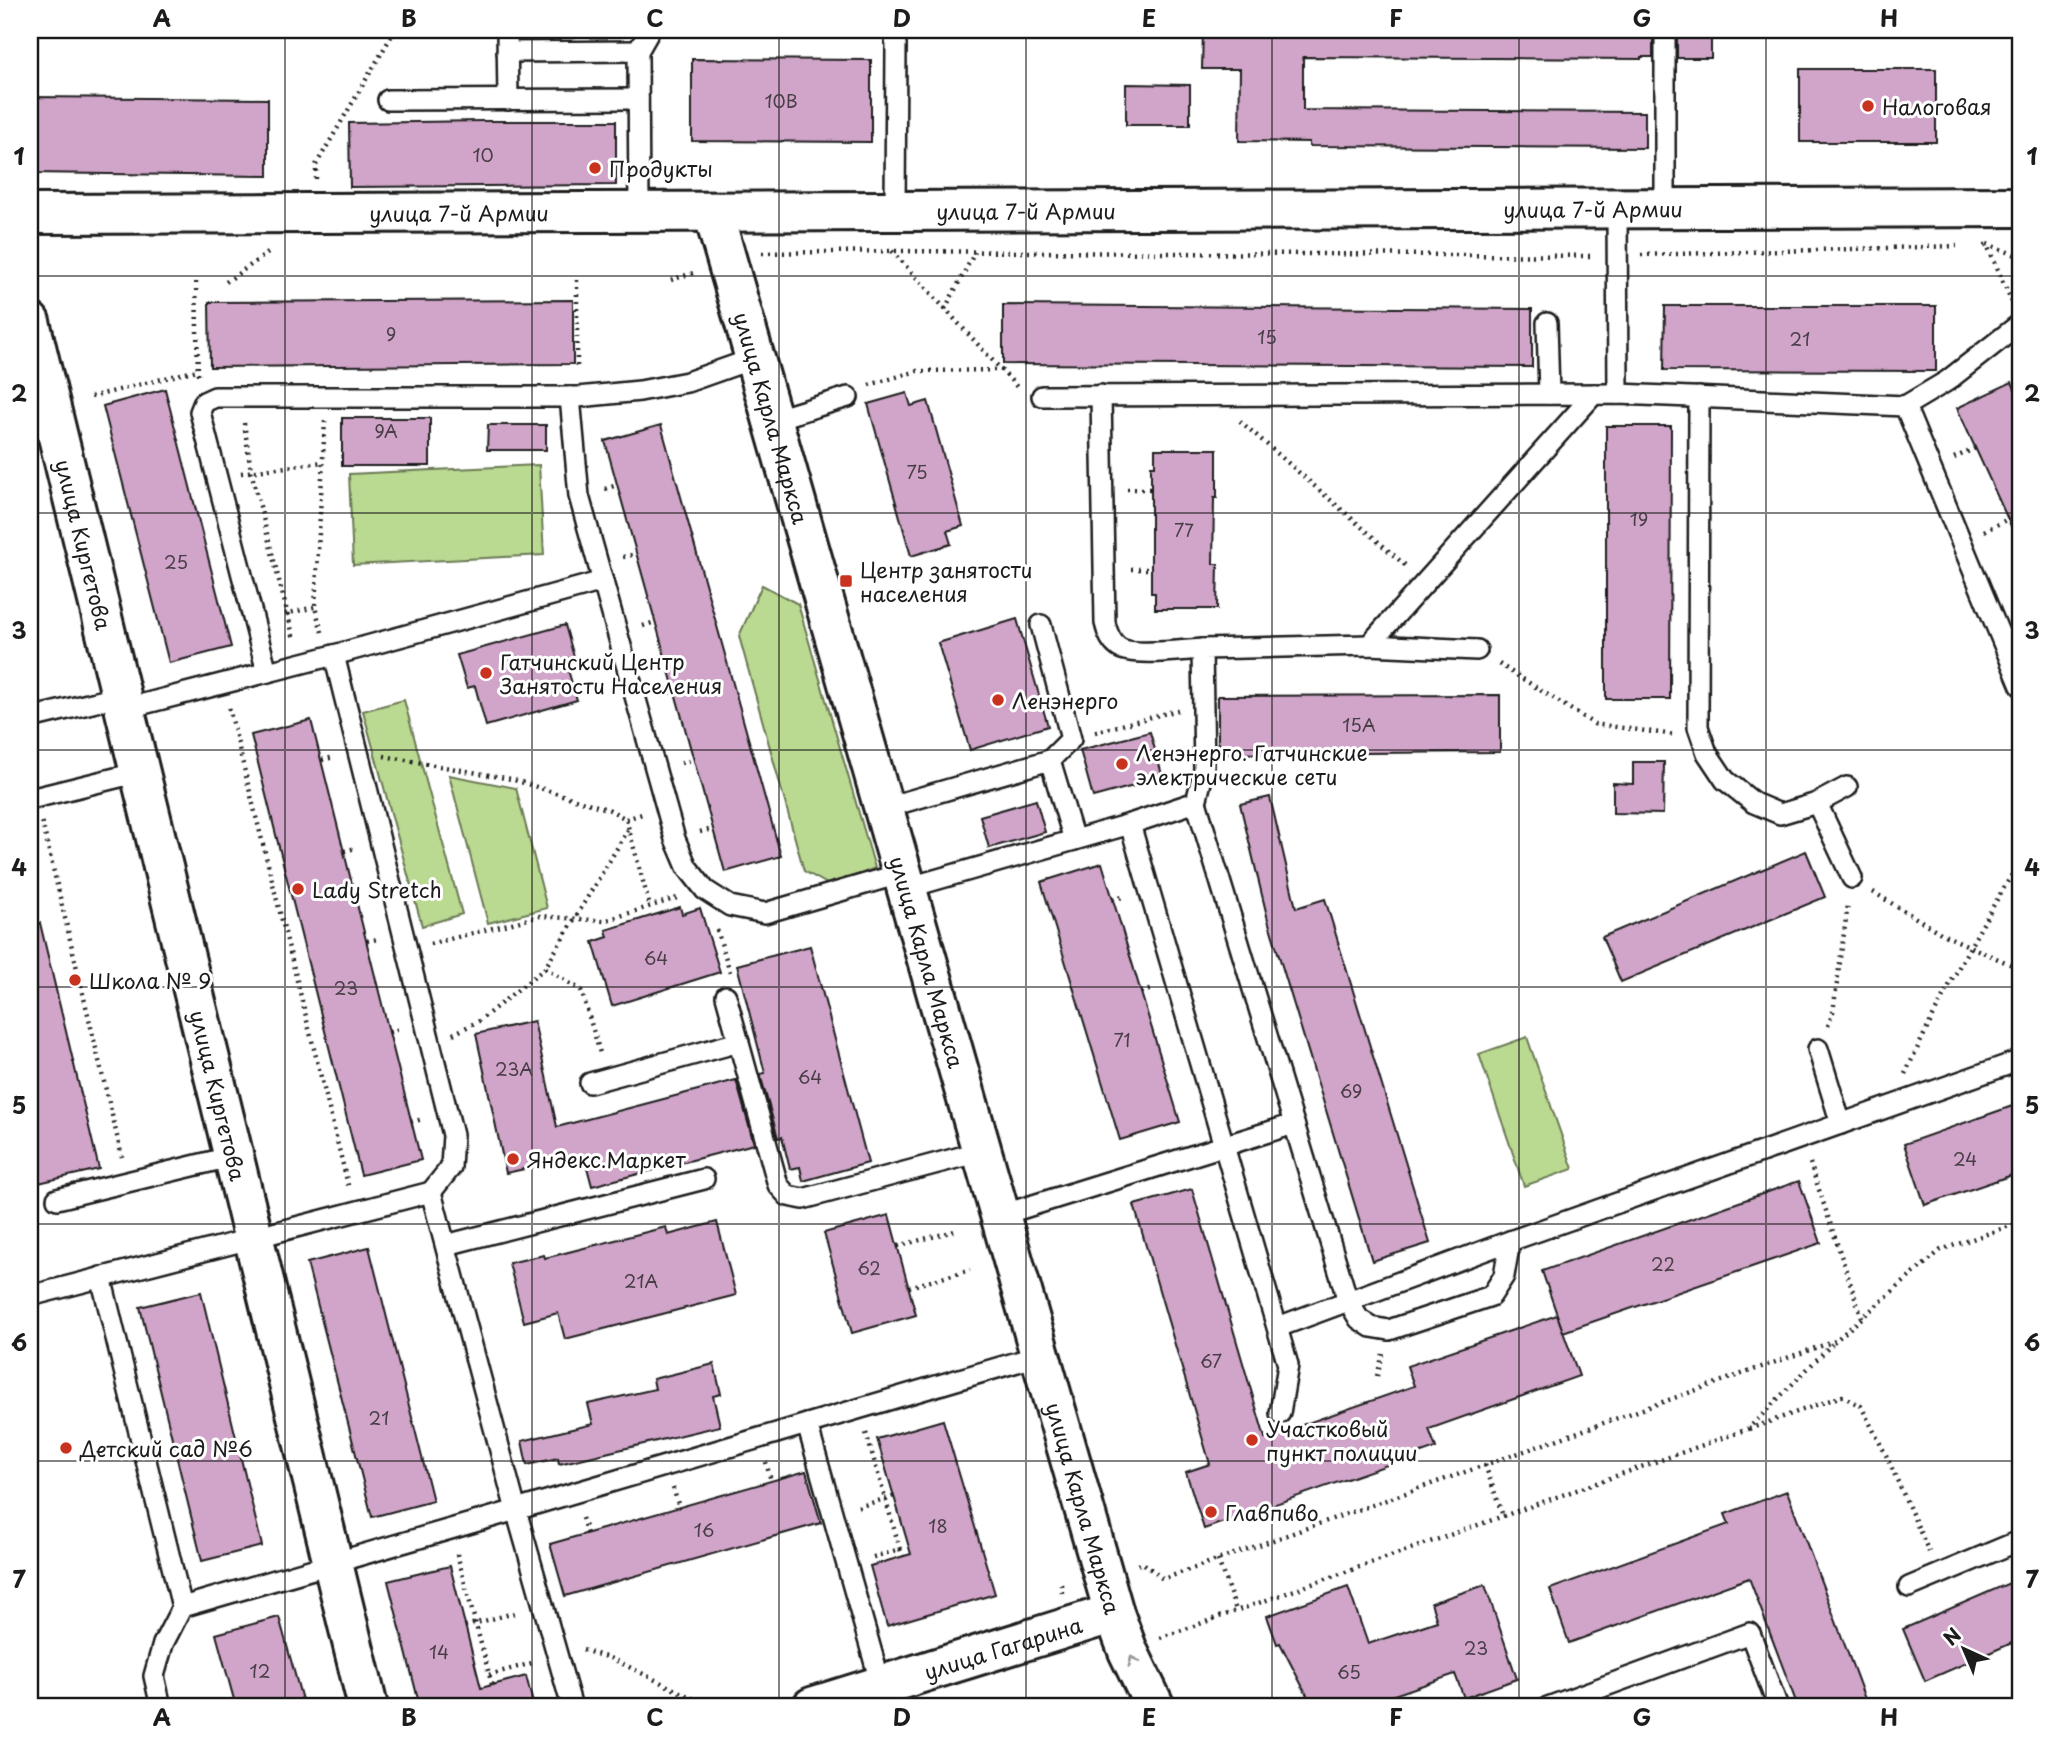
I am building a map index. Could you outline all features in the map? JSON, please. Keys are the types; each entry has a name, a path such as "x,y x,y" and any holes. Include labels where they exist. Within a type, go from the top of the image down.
{"street":[{"name":"улица 7-й Армии","path":"30,214 2021,207"},
{"name":"улица Карла Маркса","path":"713,212 1114,1612 1128,1651 1155,1707"},
{"name":"улица Киргетова","path":"30,321 368,1707"},
{"name":"улица Гагарина","path":"812,1707 875,1694 1114,1612"}],"lane":[{"path":"507,30 508,100"},
{"path":"639,212 638,51 650,30"},
{"path":"893,30 896,44 895,212"},
{"path":"1665,30 1665,208"},
{"path":"507,52 638,51"},
{"path":"388,100 638,99"},
{"path":"1616,208 1618,394"},
{"path":"1042,396 1618,394 1905,406 1947,381 2018,316"},
{"path":"1547,323 1549,394"},
{"path":"267,672 200,412 204,402 215,397 574,397 640,391 687,382 755,359"},
{"path":"1369,645 1594,394"},
{"path":"1101,396 1105,623 1109,637 1118,647 1129,653 1369,645 1477,650"},
{"path":"574,397 579,496 675,839 687,867 705,890 730,906 765,913 1073,840 1196,802"},
{"path":"773,421 848,397"},
{"path":"1699,397 1698,727 1707,753 1726,780 1754,803 1780,814 1817,803 1847,787"},
{"path":"1905,406 2021,686"},
{"path":"30,718 223,683 603,581"},
{"path":"884,808 1050,760 1071,738 1041,625"},
{"path":"2003,642 2021,635"},
{"path":"1202,649 1204,770 1196,802 1348,1301 1359,1318 1371,1327 1389,1330 1491,1296 1504,1276 1510,1241"},
{"path":"30,1296 432,1192 451,1167 453,1135 358,751 331,655"},
{"path":"1050,760 1073,840"},
{"path":"33,798 140,772"},
{"path":"1817,803 1852,878"},
{"path":"1130,824 1288,1365 1279,1413"},
{"path":"726,996 778,1185 788,1196 803,1199 982,1151"},
{"path":"599,1080 739,1042"},
{"path":"1818,1049 1841,1124"},
{"path":"1278,1327 1510,1241 2021,1060"},
{"path":"1001,1215 1294,1124"},
{"path":"57,1199 234,1156"},
{"path":"446,1245 704,1179"},
{"path":"432,1192 516,1510 572,1707"},
{"path":"101,1277 182,1607 163,1644 155,1676 161,1707"},
{"path":"182,1607 1041,1355"},
{"path":"807,1424 847,1565 875,1694"},
{"path":"1909,1587 2021,1540"},
{"path":"1548,1707 1750,1633 1778,1707"}],"path":[{"path":"316,192 316,165 395,30"},
{"path":"1973,246 1987,245 2021,257"},
{"path":"1987,245 2018,316"},
{"path":"226,282 278,246"},
{"path":"762,253 892,251 1618,256 1959,246"},
{"path":"892,251 1018,388"},
{"path":"945,309 975,252"},
{"path":"574,397 577,280"},
{"path":"196,282 197,370 204,402"},
{"path":"91,397 197,370"},
{"path":"848,397 856,389 917,371 1002,370"},
{"path":"1211,395 1426,582"},
{"path":"240,397 251,471 300,664"},
{"path":"327,397 315,607 331,655"},
{"path":"216,476 323,462"},
{"path":"254,622 315,607"},
{"path":"1477,650 1594,724 1702,738"},
{"path":"223,683 354,1211"},
{"path":"1071,738 1203,704"},
{"path":"358,751 511,779 610,810 626,819 650,906"},
{"path":"33,798 128,1182"},
{"path":"431,1045 479,1021 545,968 629,829"},
{"path":"1891,1107 1925,1031 1991,908 2021,860"},
{"path":"1818,1049 1833,1012 1852,878 1944,935 2021,969"},
{"path":"407,949 540,916 604,921 705,890 732,976 726,996"},
{"path":"640,910 643,918"},
{"path":"545,968 581,990 599,1080"},
{"path":"1802,1138 1862,1318"},
{"path":"1748,1429 1835,1341 1941,1250 2021,1222"},
{"path":"898,1246 958,1230"},
{"path":"909,1287 970,1270"},
{"path":"1133,1567 1143,1563 1163,1579 1835,1341"},
{"path":"1159,1638 1842,1396 1861,1406 1886,1455 1939,1575"},
{"path":"859,1409 903,1556"},
{"path":"1485,1465 1503,1516"},
{"path":"886,1499 894,1496"},
{"path":"450,1529 492,1685"},
{"path":"847,1565 900,1549"},
{"path":"1218,1560 1236,1610"},
{"path":"465,1626 543,1605"},
{"path":"489,1675 555,1648 615,1660 694,1699"}],"green space":[{"path":"539,465 544,555 353,565 349,474"},
{"path":"762,585 798,604 875,868 831,886 804,871 739,636"},
{"path":"404,700 462,914 422,926 363,711"},
{"path":"449,775 516,788 547,908 488,923"},
{"path":"1527,1037 1573,1169 1524,1186 1479,1054"}],"building":[{"path":"1203,30 1653,30 1653,57 1641,59 1303,57 1303,110 1645,112 1645,148 1309,146 1309,142 1239,141 1240,69 1202,69"},
{"path":"1677,30 1711,30 1711,58 1677,58"},
{"path":"692,59 871,60 871,142 692,141"},
{"name":"Налоговая","path":"1800,69 1936,69 1936,142 1800,142"},
{"path":"1126,84 1190,85 1190,125 1126,125"},
{"path":"30,97 268,99 268,176 30,173"},
{"path":"616,121 616,185 350,187 349,123"},
{"path":"573,300 573,364 210,367 209,302"},
{"path":"1003,305 1532,309 1532,367 1003,364"},
{"path":"1665,306 1936,306 1936,371 1664,370"},
{"path":"2012,382 2021,403 2021,548 1957,408"},
{"path":"165,389 231,647 169,663 103,406"},
{"path":"907,393 911,406 928,401 963,526 947,531 951,544 911,556 868,404"},
{"path":"342,418 430,418 430,466 342,466"},
{"path":"488,425 546,425 546,450 487,450"},
{"path":"661,425 781,856 725,872 605,441"},
{"path":"1606,426 1671,426 1670,699 1606,699"},
{"path":"1155,449 1217,449 1213,564 1218,564 1217,609 1155,609 1155,593 1151,593 1151,466 1155,466"},
{"name":"Ленэнерго","path":"1017,619 1048,726 970,750 938,643"},
{"path":"565,625 574,657 565,660 577,700 486,726 475,686 467,688 457,655"},
{"path":"1500,695 1500,752 1218,754 1218,696"},
{"path":"311,720 421,1160 361,1175 251,735"},
{"name":"Ленэнерго. Гатчинские электрические сети","path":"1150,732 1163,778 1093,797 1080,750"},
{"path":"1633,762 1664,762 1663,814 1613,813 1613,783 1633,784"},
{"path":"1270,797 1296,908 1325,899 1430,1243 1372,1261 1268,920 1240,804"},
{"path":"1036,800 1045,832 989,848 980,816"},
{"path":"1806,851 1825,897 1621,982 1602,937"},
{"path":"1102,863 1180,1122 1120,1140 1041,882"},
{"path":"680,907 682,914 700,908 720,972 612,1006 593,942 608,937 606,930"},
{"path":"40,923 99,1169 30,1185 30,925"},
{"path":"810,946 868,1163 803,1181 800,1167 790,1169 782,1137 778,1138 760,1074 765,1073 737,965"},
{"path":"534,1021 557,1127 736,1080 754,1144 592,1186 584,1156 506,1173 476,1034"},
{"path":"2021,1103 2021,1172 1925,1205 1904,1144"},
{"path":"1799,1181 1821,1243 1563,1332 1542,1271"},
{"path":"1192,1189 1265,1438 1414,1386 1407,1366 1557,1315 1579,1376 1429,1429 1436,1448 1204,1529 1186,1472 1210,1464 1134,1205"},
{"path":"889,1215 916,1315 852,1333 824,1233"},
{"path":"717,1222 736,1295 565,1339 558,1313 524,1322 509,1263 544,1255 545,1258 666,1227 668,1235"},
{"path":"369,1247 433,1501 372,1517 307,1263"},
{"path":"201,1292 262,1546 202,1561 140,1307"},
{"path":"714,1364 721,1394 713,1396 720,1426 559,1464 558,1458 527,1465 522,1441 593,1424 588,1404 655,1389 653,1379"},
{"path":"943,1420 995,1594 887,1626 870,1566 911,1554 877,1439"},
{"path":"806,1471 821,1523 565,1596 550,1544"},
{"path":"1787,1491 1868,1707 1798,1707 1749,1578 1569,1643 1550,1589 1729,1524 1725,1514"},
{"path":"450,1566 481,1688 526,1676 534,1707 420,1707 388,1581"},
{"path":"2021,1578 2021,1639 1925,1681 1903,1629"},
{"path":"1485,1585 1517,1679 1464,1698 1455,1674 1394,1695 1401,1707 1313,1707 1280,1643 1277,1644 1267,1616 1348,1587 1368,1644 1437,1621 1431,1603"},
{"path":"279,1617 304,1707 236,1707 216,1634"}],"place":[{"name":"Налоговая","path":"1868,106"},
{"name":"Продукты","path":"595,168"},
{"name":"Центр занятости населения","path":"846,581"},
{"name":"Гатчинский Центр Занятости Населения","path":"486,673"},
{"name":"Ленэнерго","path":"998,700"},
{"name":"Ленэнерго. Гатчинские электрические сети","path":"1122,764"},
{"name":"Lady Stretch","path":"298,889"},
{"name":"Школа № 9","path":"75,980"},
{"name":"Яндекс.Маркет","path":"513,1159"},
{"name":"Участковый пункт полиции","path":"1252,1440"},
{"name":"Детский сад №6","path":"66,1448"},
{"name":"Главпиво","path":"1211,1512"}]}
